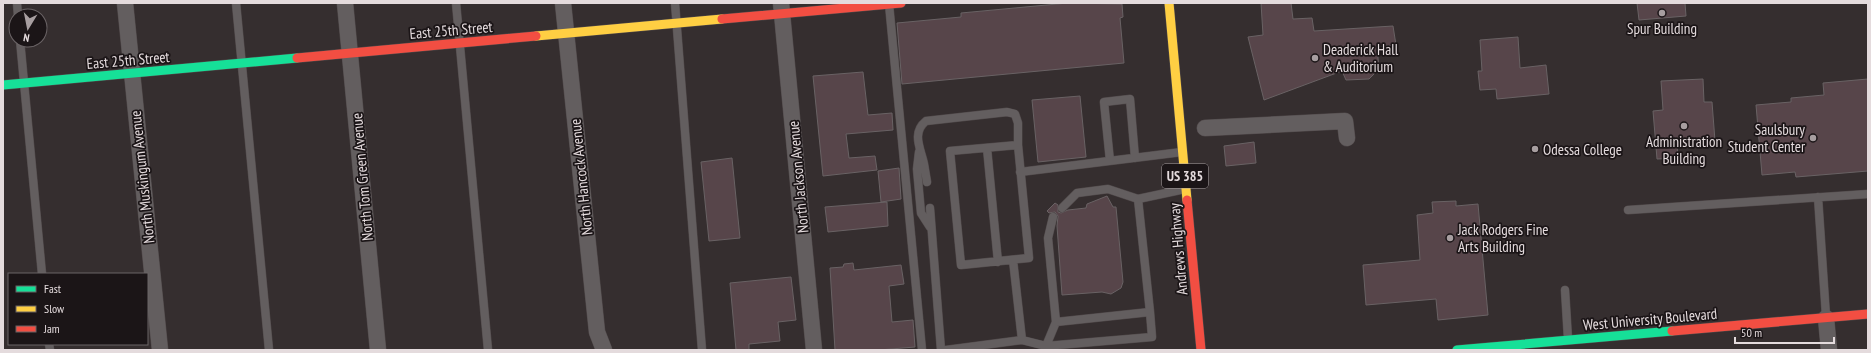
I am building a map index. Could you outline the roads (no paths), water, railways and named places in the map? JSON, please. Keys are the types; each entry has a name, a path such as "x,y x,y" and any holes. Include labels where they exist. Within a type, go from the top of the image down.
{"street":[{"name":"North Muskingum Avenue","path":"125,3 160,350"},
{"name":"North Tom Green Avenue","path":"345,3 378,350"},
{"name":"North Hancock Avenue","path":"563,3 597,332 604,350"},
{"name":"East 25th Street","path":"3,85 676,23 782,8 901,3"},
{"name":"Andrews Highway","path":"1169,3 1201,350"},
{"name":"North Jackson Avenue","path":"782,8 814,350"},
{"path":"1205,128 1345,121 1347,138"},
{"name":"West University Boulevard","path":"1457,350 1868,314"},
{"path":"1826,318 1829,350"}],"lane":[{"path":"236,3 268,350"},
{"path":"456,3 488,350"},
{"path":"674,3 702,350"},
{"path":"889,4 922,350"},
{"path":"21,48 42,273"},
{"path":"1110,161 1104,102 1130,100 1135,158"},
{"path":"931,228 921,214 917,169 919,151 917,131 921,124 926,120 1008,112 1015,114 1018,123 1020,172 1029,258 961,265 952,174 950,151 1018,145"},
{"path":"987,148 998,262"},
{"path":"919,151 924,162 927,182"},
{"path":"1020,172 1183,152"},
{"path":"1062,208 1077,193 1108,189 1138,199 1186,189"},
{"path":"1628,210 1868,194"},
{"path":"1818,197 1826,318"},
{"path":"946,350 1022,340 1046,348 1152,337 1138,199"},
{"path":"930,208 941,350"},
{"path":"1046,348 1056,322 1048,238 1053,218"},
{"path":"1013,260 1022,340"},
{"path":"1565,290 1568,340"},
{"path":"1056,322 1150,312"}],"place":[{"name":"Spur Building","path":"1662,13"},
{"name":"Deaderick Hall & Auditorium","path":"1315,58"},
{"name":"Administration Building","path":"1684,126"},
{"name":"Saulsbury Student Center","path":"1813,138"},
{"name":"Odessa College","path":"1535,149"},
{"name":"Jack Rodgers Fine Arts Building","path":"1450,238"}]}
